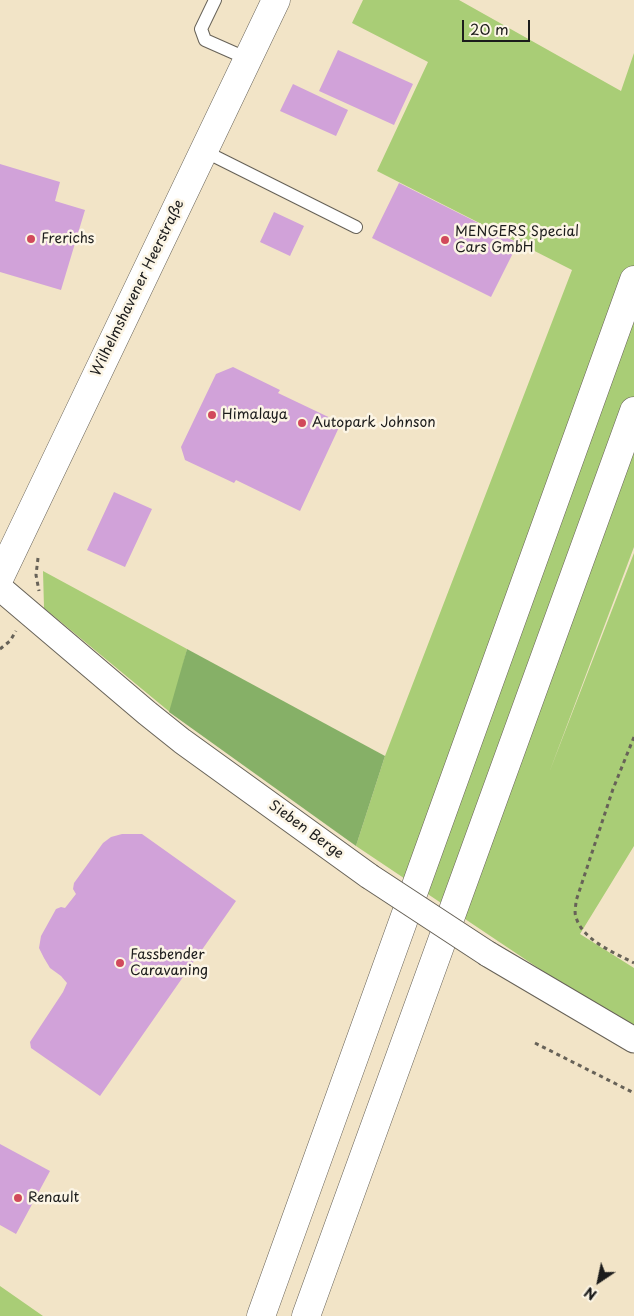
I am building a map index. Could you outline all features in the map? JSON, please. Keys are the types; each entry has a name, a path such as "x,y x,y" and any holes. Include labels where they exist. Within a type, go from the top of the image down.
{"main road":[{"name":"Wilhelmshavener Heerstraße","path":"0,577 148,264 276,0"},
{"path":"261,1316 634,280"},
{"path":"306,1316 634,411"}],"street":[{"name":"Sieben Berge","path":"0,588 139,707 182,741 369,876 488,954 634,1040"}],"lane":[{"path":"215,0 201,29 205,40 248,59"},
{"path":"204,151 356,227"}],"path":[{"path":"634,737 614,789 576,901 575,916 580,928 593,940 634,963"},
{"path":"535,1043 634,1093"}],"green space":[{"path":"363,0 459,0 621,91 634,53 634,547 549,773 634,553 634,846 580,934 634,968 634,1027 583,998 356,846 385,756 572,270 377,171 428,62 352,23"},
{"path":"43,571 187,649 171,713 44,608"},
{"path":"187,649 385,756 356,846 169,712"},
{"path":"0,1286 43,1316 0,1316"}],"building":[{"path":"338,50 413,84 394,125 319,91"},
{"path":"293,84 348,110 336,136 280,111"},
{"name":"Frerichs","path":"0,164 60,182 55,201 85,210 61,290 0,272"},
{"name":"MENGERS Special Cars GmbH","path":"399,183 518,243 491,297 372,238"},
{"path":"274,212 304,226 290,256 260,242"},
{"path":"233,367 280,390 278,393 341,423 300,511 236,480 234,483 185,460 181,447 216,374"},
{"path":"114,492 152,509 125,567 87,550"},
{"name":"Fassbender Caravaning","path":"122,834 142,834 236,901 100,1096 31,1048 30,1042 67,983 50,968 44,958 39,948 41,936 56,909 65,908 76,894 73,889 74,883 103,843 111,837"},
{"name":"Renault","path":"0,1144 50,1171 16,1234 0,1225"}],"place":[{"name":"Frerichs","path":"31,239"},
{"name":"MENGERS Special Cars GmbH","path":"445,240"},
{"name":"Himalaya","path":"212,415"},
{"name":"Autopark Johnson","path":"302,423"},
{"name":"Fassbender Caravaning","path":"120,963"},
{"name":"Renault","path":"18,1198"}]}
